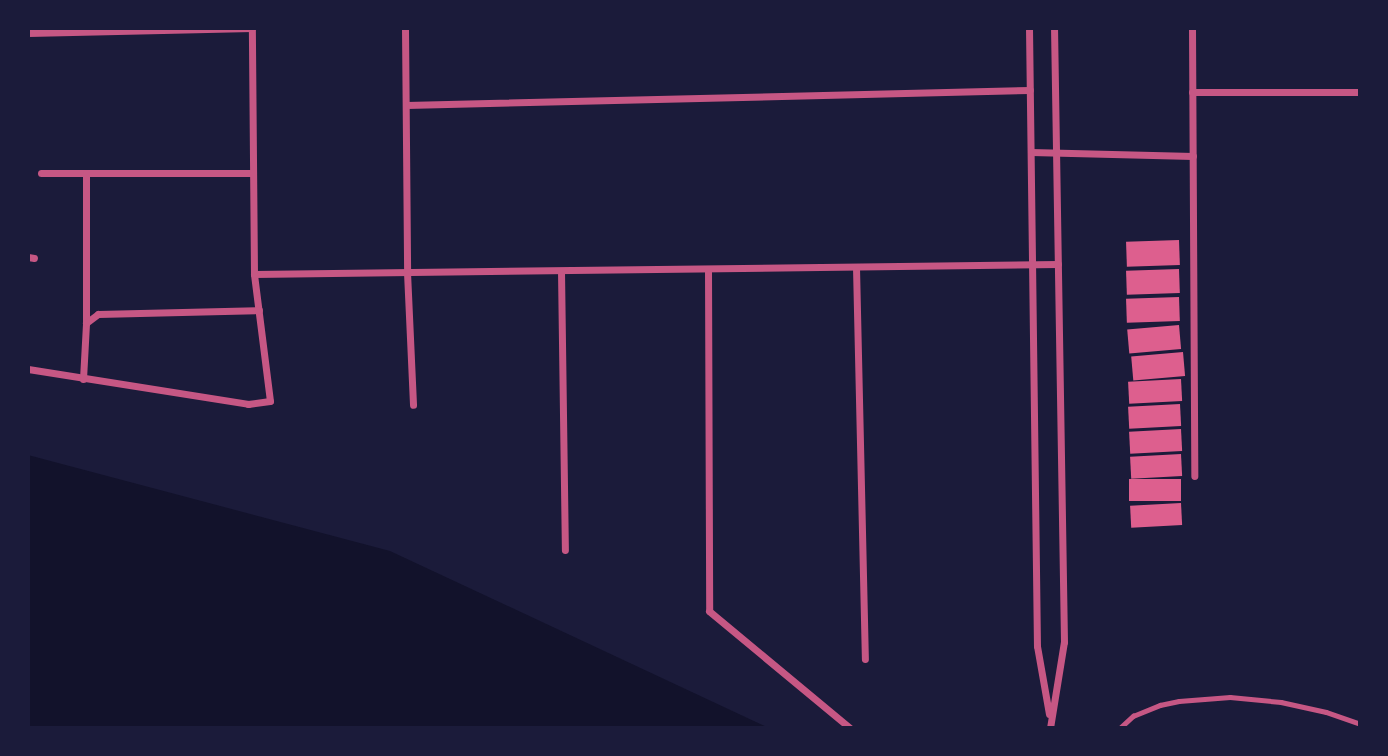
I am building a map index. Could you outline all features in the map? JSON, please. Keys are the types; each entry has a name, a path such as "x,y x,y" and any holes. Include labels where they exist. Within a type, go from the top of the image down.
{"street":[{"path":"28,33 252,28 254,274 270,401 248,404 28,369"},
{"path":"405,28 407,272 413,405"},
{"path":"1029,28 1037,646 1050,725"},
{"path":"1050,725 1063,642 1054,28"},
{"path":"1192,28 1194,476"},
{"path":"406,105 1030,90"},
{"path":"1192,92 1360,92"},
{"path":"1031,152 1193,156"},
{"path":"41,173 253,173"},
{"path":"83,379 86,323 86,173"},
{"path":"254,274 1058,264"},
{"path":"856,267 865,659"},
{"path":"708,269 709,611 850,728"},
{"path":"561,271 565,550"},
{"path":"86,323 98,314 259,310"}],"lane":[{"path":"1120,728 1133,716 1160,705 1230,698 1281,702 1326,712 1360,724"}],"shaded area":[{"path":"28,455 390,551 769,728 28,728"}],"building":[{"path":"1179,240 1180,265 1127,267 1126,242"},
{"path":"1179,269 1180,293 1127,295 1126,271"},
{"path":"1179,297 1180,321 1127,323 1126,299"},
{"path":"1179,325 1181,349 1129,353 1127,330"},
{"path":"1183,352 1185,376 1133,380 1131,357"},
{"path":"1181,379 1182,401 1129,404 1128,382"},
{"path":"1180,404 1181,426 1129,429 1128,407"},
{"path":"1181,429 1182,451 1130,454 1129,432"},
{"path":"1181,454 1182,476 1131,479 1130,457"},
{"path":"1129,479 1181,479 1181,501 1129,501"},
{"path":"1181,503 1182,525 1131,528 1130,506"}]}
